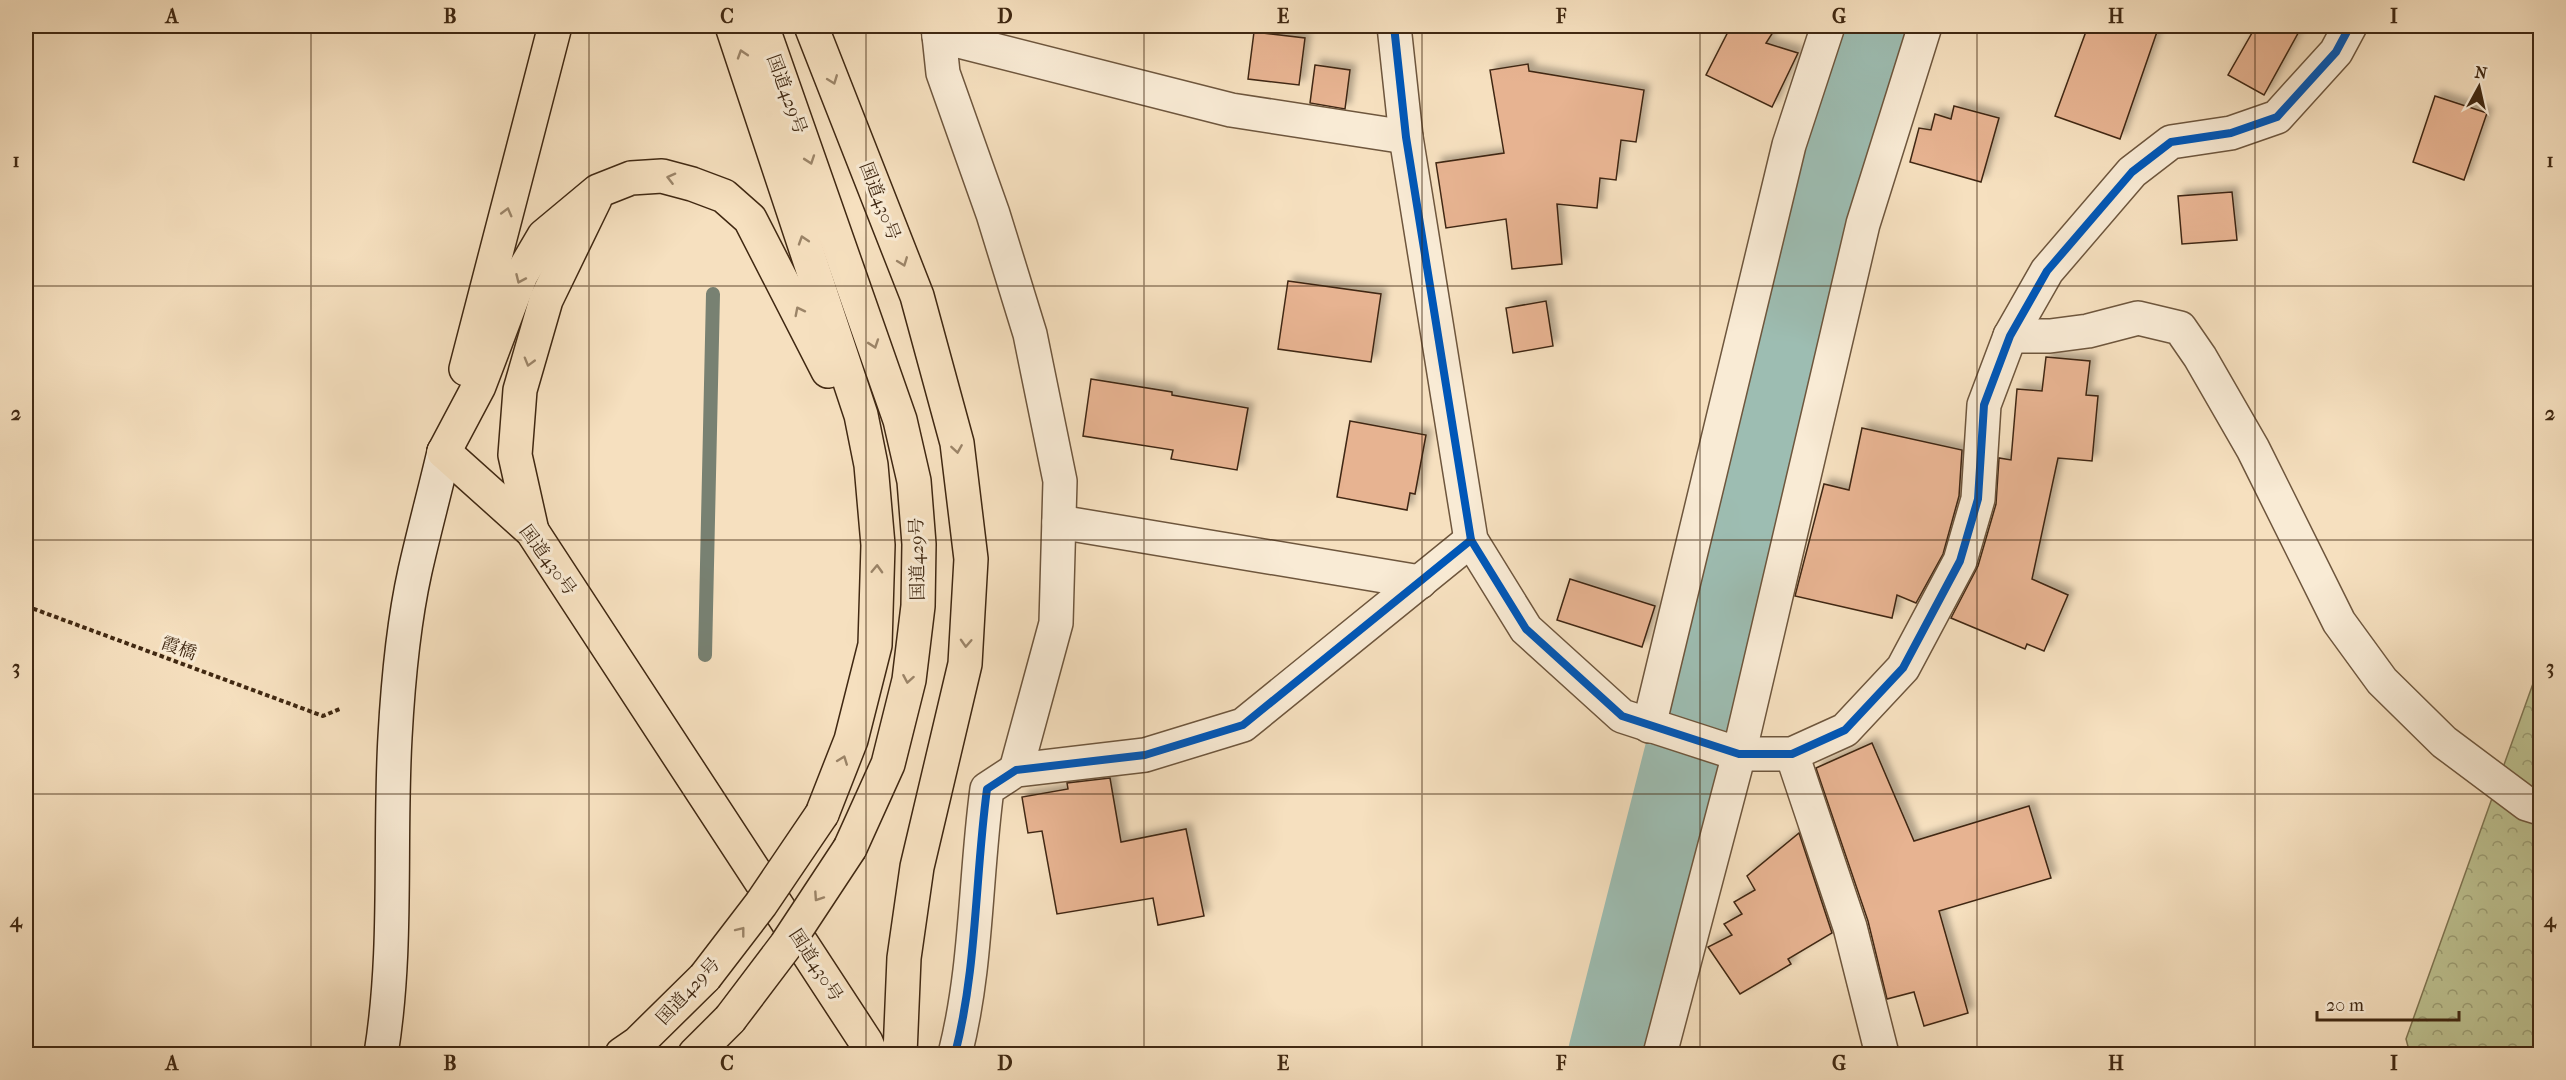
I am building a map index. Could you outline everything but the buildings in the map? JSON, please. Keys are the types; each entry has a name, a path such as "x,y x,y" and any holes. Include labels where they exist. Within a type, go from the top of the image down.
{"highway":[{"path":"444,452 555,26"},
{"name":"国道429号","path":"622,1054 638,1043 705,977 761,904 822,814 851,740 875,645 878,545 871,465 861,415 732,26"},
{"name":"国道429号","path":"695,1054 730,1019 786,945 850,848 888,764 909,680 918,606 919,544 914,481 900,420 762,26"},
{"name":"国道430号","path":"811,26 916,296 957,443 970,559 965,664 917,867 904,958 900,1054"},
{"name":"国道429号","path":"444,452 479,386 521,275 544,236 598,191 631,178 662,176 692,184 724,196 750,219 828,371 861,415"},
{"path":"531,531 515,455 520,390 546,300 598,191"},
{"name":"国道430号","path":"444,452 531,531 866,1042 871,1054"}],"street":[{"path":"1394,26 1406,137 1471,540 1526,629 1622,716 1733,752 1792,754 1845,730 1903,668 1960,561 1978,499 1984,405 2010,336 2047,271 2132,172 2171,142 2231,133 2277,117 2336,52 2350,26"},
{"path":"1656,728 1789,145 1828,26"},
{"path":"1660,1054 1863,224 1925,26"},
{"path":"1016,770 1056,623 1060,481 1030,334 993,214 943,73 938,31 1232,110 1406,137"},
{"path":"2010,336 2050,336 2088,331 2138,318 2180,328 2200,357 2253,450 2339,622 2382,681 2444,742 2528,804 2541,808"},
{"path":"381,1054 387,1017 395,739 401,655 414,574 444,452"},
{"path":"1059,522 1420,582"},
{"path":"955,1054 963,1022 972,964 981,832 987,789 1016,770 1145,755 1243,725 1471,540"},
{"path":"1792,754 1850,927 1882,1054"}],"green space":[{"path":"2540,664 2540,1054 2410,1054 2406,1039"}],"waterway":[{"path":"1611,1054 1707,677 1864,26"},
{"path":"705,655 713,294"}],"cycle path":[{"path":"1394,26 1406,137 1471,540 1526,629 1622,716 1739,754 1792,754 1845,730 1903,668 1960,561 1978,499 1984,405 2010,336 2047,271 2132,172 2171,142 2231,133 2277,117 2336,52 2350,26"},
{"path":"955,1054 972,956 987,789 1016,770 1145,755 1243,725 1471,540"}]}
